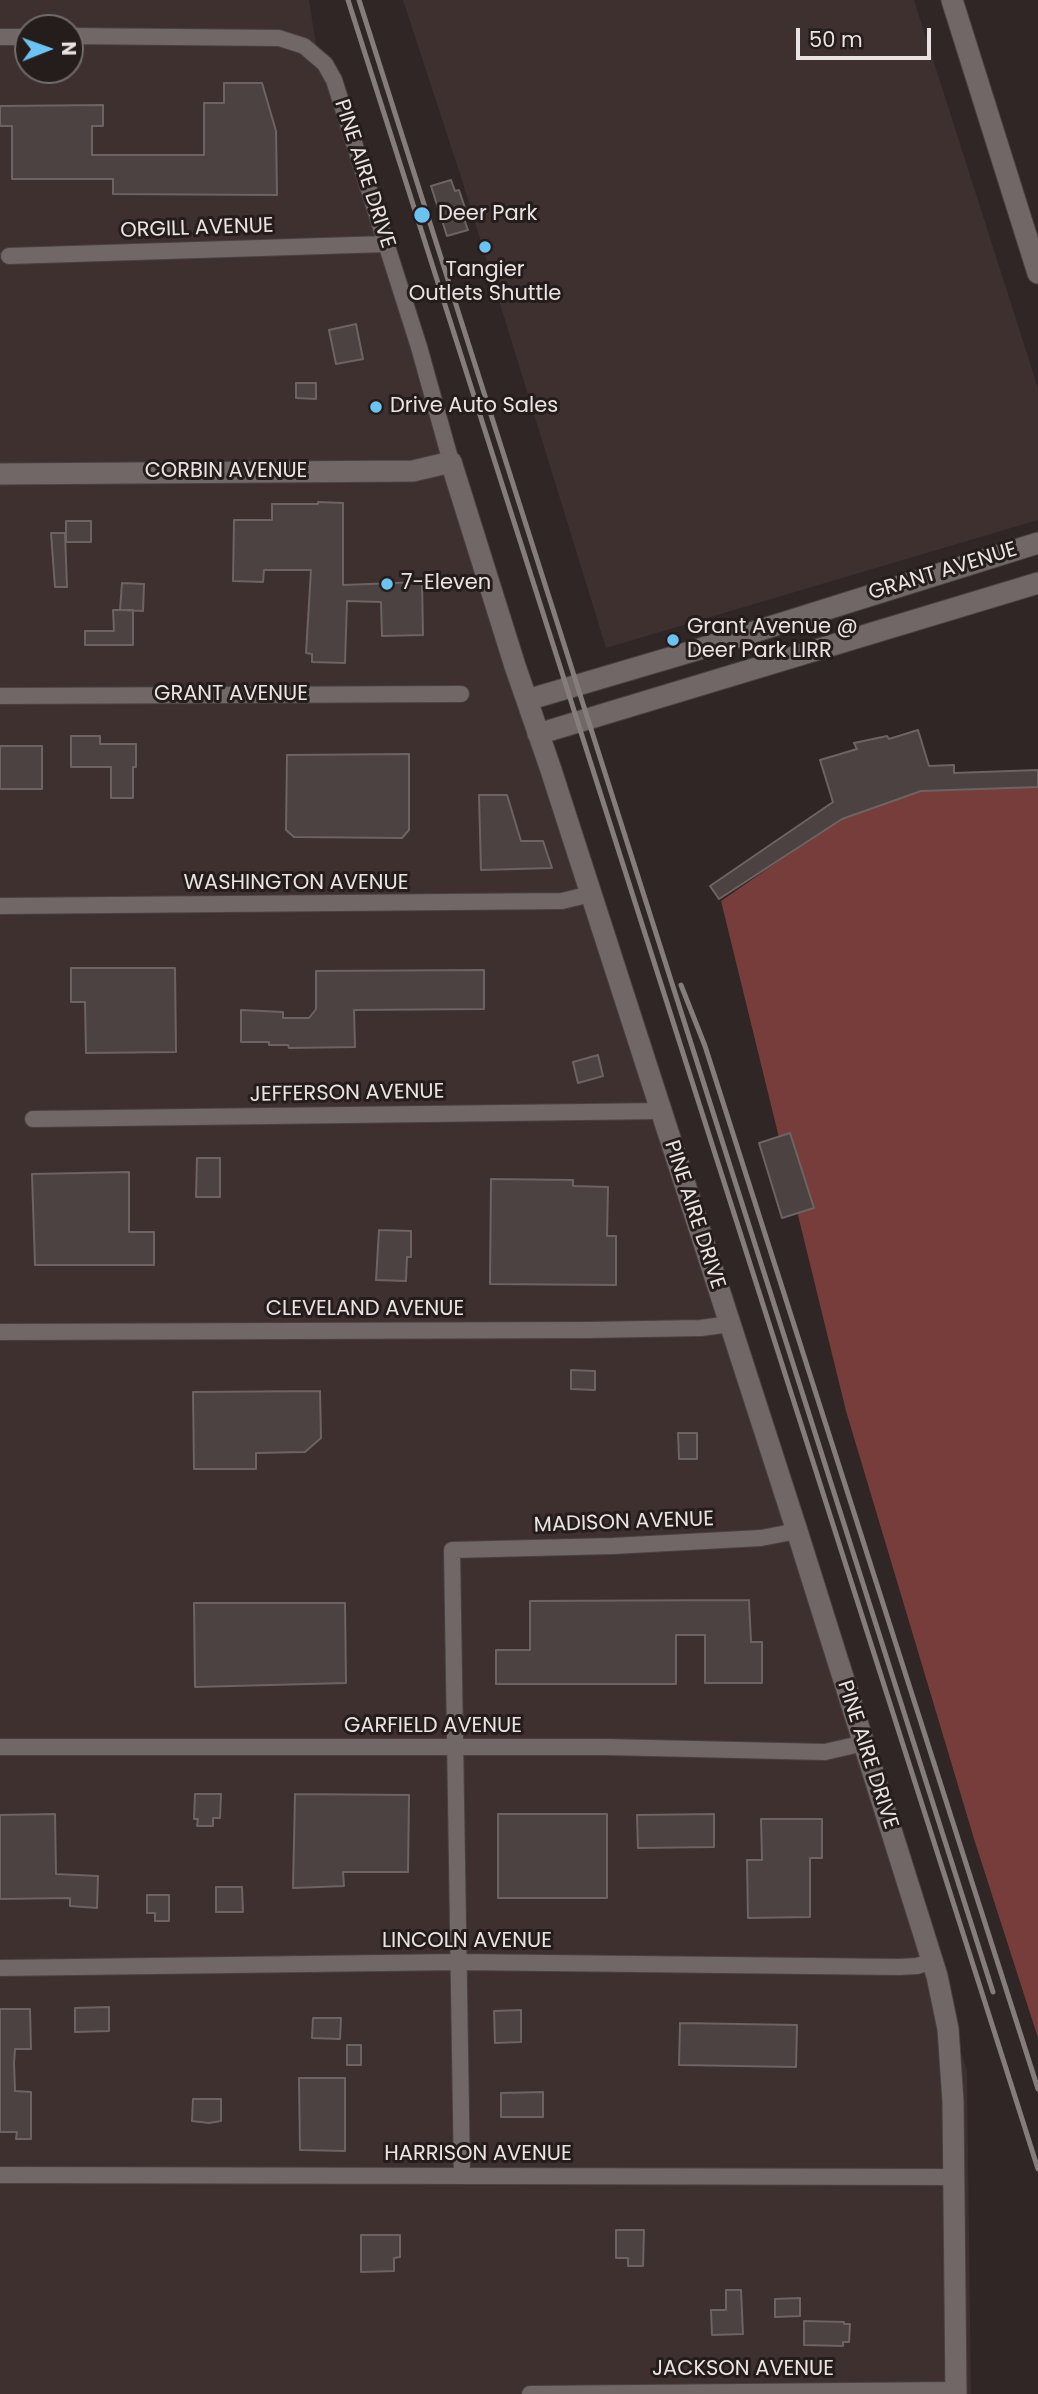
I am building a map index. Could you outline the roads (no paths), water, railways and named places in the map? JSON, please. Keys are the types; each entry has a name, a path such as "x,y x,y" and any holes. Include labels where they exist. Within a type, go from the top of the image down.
{"street":[{"path":"952,0 1038,273"},
{"name":"PINE AIRE DRIVE","path":"84,37 279,38 297,43 318,57 334,80 419,347 451,462 797,1531 933,1961 945,2009 949,2040 955,2177 956,2392"},
{"name":"ORGILL AVENUE","path":"9,256 386,244"},
{"name":"CORBIN AVENUE","path":"0,474 412,471 451,462"},
{"name":"GRANT AVENUE","path":"527,700 1038,543"},
{"name":"GRANT AVENUE","path":"538,734 1038,583"},
{"name":"GRANT AVENUE","path":"0,696 461,694"},
{"name":"WASHINGTON AVENUE","path":"0,906 516,902 562,901 591,894"},
{"name":"JEFFERSON AVENUE","path":"33,1119 661,1111"},
{"name":"CLEVELAND AVENUE","path":"0,1332 587,1330 701,1328 730,1324"},
{"name":"MADISON AVENUE","path":"455,1748 452,1550 613,1546 761,1538 797,1531"},
{"name":"GARFIELD AVENUE","path":"0,1747 606,1747 825,1752 864,1743"},
{"path":"455,1748 462,2176"},
{"name":"LINCOLN AVENUE","path":"0,1968 458,1962 899,1967 918,1966 933,1961"},
{"name":"HARRISON AVENUE","path":"0,2175 955,2177"},
{"name":"JACKSON AVENUE","path":"530,2394 956,2392"}],"railway":[{"path":"348,0 1038,2169"},
{"path":"359,0 993,1992"},
{"path":"681,985 705,1046 1038,2089"}],"place":[{"name":"Deer Park","path":"422,215"},
{"name":"Tangier Outlets Shuttle","path":"485,247"},
{"name":"Drive Auto Sales","path":"376,407"},
{"name":"7-Eleven","path":"387,584"},
{"name":"Grant Avenue @ Deer Park LIRR","path":"673,640"}]}
